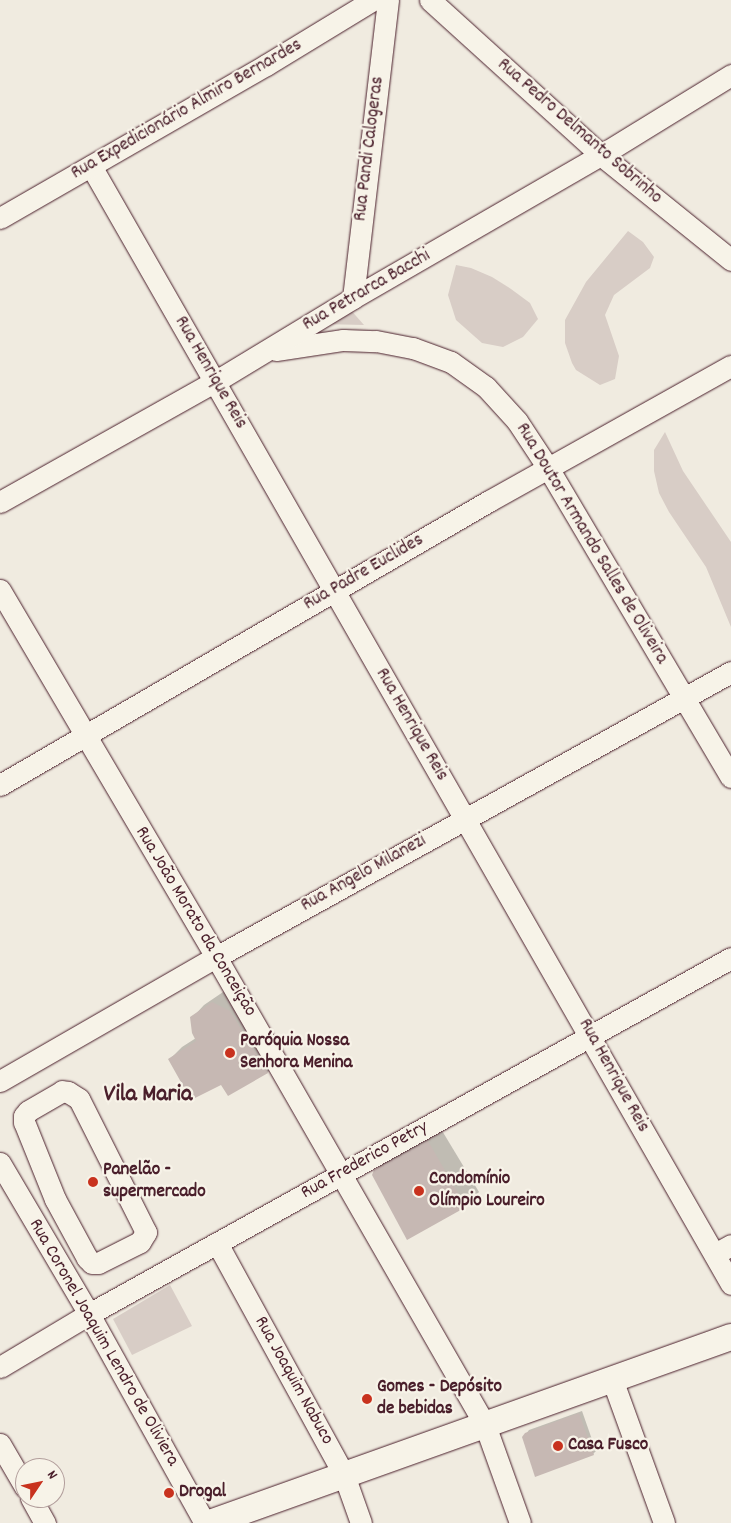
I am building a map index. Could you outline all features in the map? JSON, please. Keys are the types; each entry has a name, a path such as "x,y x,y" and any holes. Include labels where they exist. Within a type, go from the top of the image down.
{"main road":[{"path":"210,1523 731,1337"}],"street":[{"name":"Rua Expedicionário Almiro Bernardes","path":"0,218 266,65 373,0"},
{"name":"Rua Pandi Calogeras","path":"353,298 388,0"},
{"name":"Rua Pedro Delmanto Sobrinho","path":"430,0 601,155 731,260"},
{"name":"Rua Petrarca Bacchi","path":"0,502 216,381 353,298 601,155 731,75"},
{"name":"Rua Henrique Reis","path":"91,166 591,1036 723,1249 731,1284"},
{"name":"Rua Doutor Armando Salles de Oliveira","path":"266,351 343,340 376,341 413,348 451,362 486,387 517,421 548,468 731,777"},
{"name":"Rua Padre Euclides","path":"0,785 334,590 548,468 730,368"},
{"name":"Rua João Morato da Conceição","path":"0,590 85,737 216,956 485,1425 520,1523"},
{"name":"Rua Angelo Milanezi","path":"0,1082 216,956 731,672"},
{"name":"Rua Frederico Petry","path":"0,1367 89,1314 341,1173 731,958"},
{"path":"62,1091 68,1092 79,1099 146,1232 144,1238 98,1264 92,1263 87,1258 49,1185 24,1122 24,1116 33,1108 62,1091"},
{"name":"Rua Coronel Joaquim Lendro de Oliviera","path":"0,1163 89,1314 205,1523"},
{"path":"20,1197 49,1185"},
{"name":"Rua Joaquim Nabuco","path":"216,1243 344,1475 361,1523"},
{"path":"612,1379 664,1523"},
{"path":"0,1444 15,1470"},
{"path":"37,1508 45,1523"}],"shaded area":[{"path":"628,231 643,242 654,257 650,268 614,295 605,315 619,356 615,379 600,385 576,370 572,363 565,343 565,320 586,282"},
{"path":"456,265 471,268 492,277 530,303 538,319 523,337 503,347 482,343 456,320 448,295"},
{"path":"349,308 364,325 320,324"},
{"path":"665,432 683,471 731,542 731,627 706,567 669,512 659,493 654,471 654,450"},
{"path":"170,1285 192,1326 132,1355 113,1319"}],"building":[{"name":"Paróquia Nossa Senhora Menina","path":"212,1002 230,1011 268,1073 228,1096 221,1085 191,1100 168,1059 196,1041 192,1033 190,1017"},
{"name":"Condomínio Olímpio Loureiro","path":"428,1141 466,1207 407,1240 372,1175 374,1170"},
{"name":"Casa Fusco","path":"579,1413 594,1455 535,1477 522,1437 525,1433"}],"place":[{"name":"Paróquia Nossa Senhora Menina","path":"230,1053"},
{"name":"Panelão - supermercado","path":"93,1182"},
{"name":"Condomínio Olímpio Loureiro","path":"419,1191"},
{"name":"Gomes - Depósito de bebidas","path":"367,1399"},
{"name":"Casa Fusco","path":"558,1446"},
{"name":"Drogal","path":"169,1493"}],"district":[{"name":"Vila Maria","path":"148,1096"}]}
